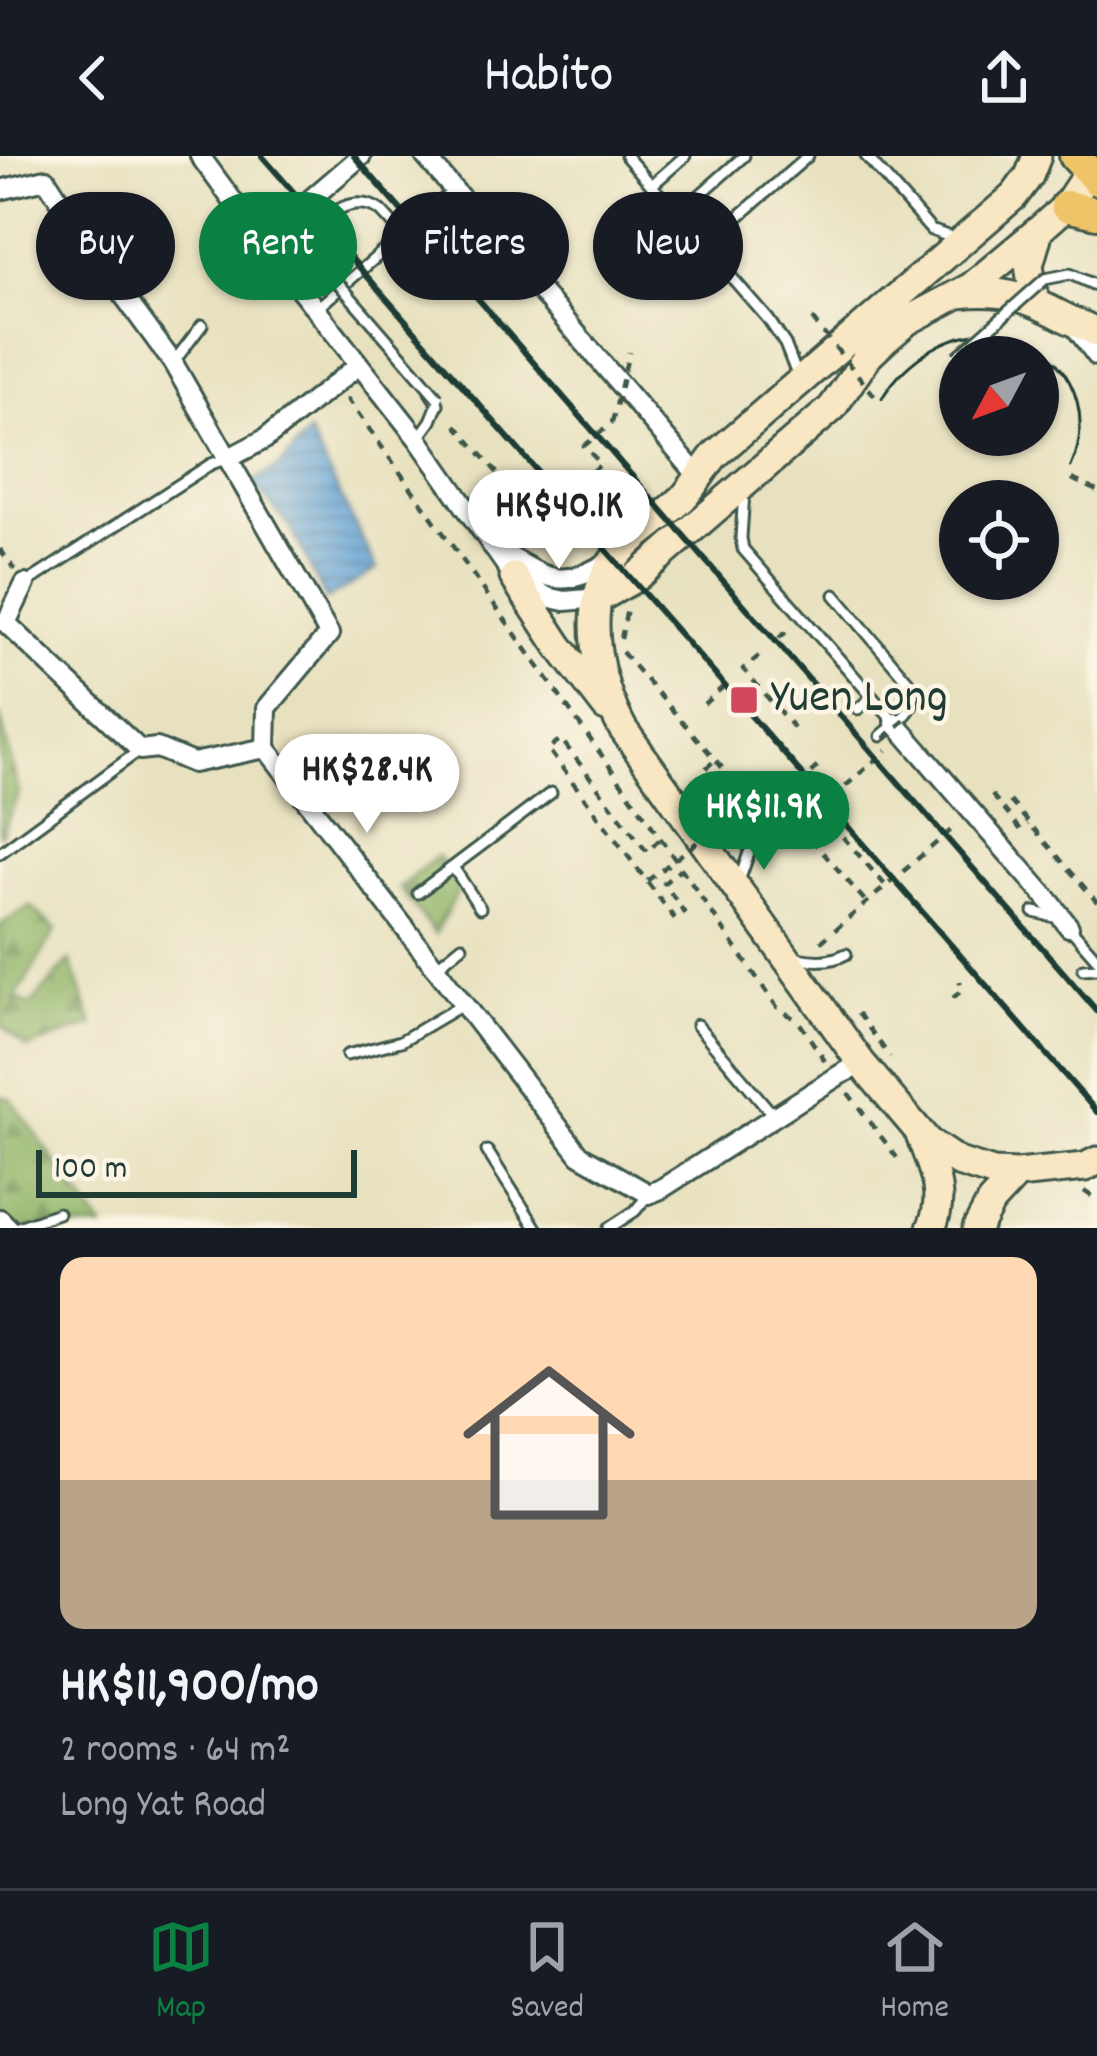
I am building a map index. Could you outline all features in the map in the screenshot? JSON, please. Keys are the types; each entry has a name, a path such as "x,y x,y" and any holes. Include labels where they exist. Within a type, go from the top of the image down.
{"main road":[{"path":"623,729 607,694 598,656 598,598 616,557 682,499 715,455 1014,196 1037,156"},
{"path":"598,598 635,578 832,408 868,356 907,321 982,279 1040,230 1066,206 1089,166"},
{"path":"1066,206 1097,213"},
{"path":"1035,302 1029,265 1040,230"},
{"path":"889,302 1000,292 1035,302 1097,333"},
{"path":"699,477 720,502"},
{"path":"514,577 559,646 623,729 699,807 746,879 849,1070 938,1149 969,1167 1017,1174 1092,1168"},
{"path":"920,1133 938,1188 932,1228"},
{"path":"976,1228 1017,1174"}],"street":[{"path":"320,192 362,156"},
{"path":"425,156 699,477"},
{"path":"208,160 229,192"},
{"path":"0,190 46,179 172,363 329,634 267,708 266,748 580,1155 650,1194 849,1070"},
{"path":"309,300 418,439 514,577 565,602 598,598"},
{"path":"1064,317 1097,356"},
{"path":"229,458 265,439 359,365"},
{"path":"493,546 542,575 565,580 591,573 616,557"},
{"path":"25,584 6,623 140,750 158,748 193,763 266,748"},
{"path":"895,729 1069,928"},
{"path":"0,1219 12,1228"}],"lane":[{"path":"628,156 658,192"},
{"path":"652,185 685,156"},
{"path":"703,192 744,156"},
{"path":"743,214 808,156"},
{"path":"866,156 931,230 962,241"},
{"path":"381,211 359,201 334,213 319,229 315,253 437,398"},
{"path":"357,274 381,253"},
{"path":"980,336 1045,279 1070,274 1097,286"},
{"path":"743,291 785,344 798,381"},
{"path":"316,309 327,300"},
{"path":"354,300 438,404 418,439"},
{"path":"172,363 202,325"},
{"path":"25,584 194,474 229,458"},
{"path":"747,479 741,511 743,549 895,729 914,706 912,686 835,595"},
{"path":"732,559 743,549"},
{"path":"858,709 872,697"},
{"path":"0,853 140,750"},
{"path":"418,893 551,793"},
{"path":"699,807 705,826 726,822"},
{"path":"746,879 739,881 749,853"},
{"path":"453,868 480,908"},
{"path":"1034,913 1046,913 1069,928 1097,959"},
{"path":"435,968 462,946"},
{"path":"784,954 809,961 846,954"},
{"path":"1083,969 1097,968"},
{"path":"347,1055 408,1038 462,1004"},
{"path":"697,1025 774,1116"},
{"path":"487,1151 536,1228"},
{"path":"609,1228 650,1194"},
{"path":"12,1228 58,1213"}],"path":[{"path":"812,319 879,400"},
{"path":"456,424 538,520 601,464 584,446 612,423 629,352"},
{"path":"337,383 777,1007 849,1070 901,1163"},
{"path":"1072,479 1097,491"},
{"path":"626,610 622,655 732,779 726,797 699,807"},
{"path":"779,638 791,627"},
{"path":"758,656 743,669 800,735"},
{"path":"704,704 724,686"},
{"path":"746,879 895,729"},
{"path":"660,839 647,852 561,739 548,749 675,919 684,912 664,883 680,870"},
{"path":"715,760 704,770 737,810"},
{"path":"797,784 824,761"},
{"path":"992,795 1022,830 1029,823"},
{"path":"1010,801 1097,902"},
{"path":"819,809 886,886"},
{"path":"821,942 972,812"},
{"path":"647,881 726,822"},
{"path":"811,839 867,903"},
{"path":"893,880 920,910"},
{"path":"953,998 961,991 960,981"},
{"path":"851,1004 898,1068"}],"green space":[{"path":"0,715 19,793 0,837"},
{"path":"437,856 462,884 435,934 399,888"},
{"path":"31,906 56,930 15,999 31,1005 70,960 93,1025 27,1048 0,1024 0,925"},
{"path":"0,1096 11,1099 103,1228 0,1228"}],"water":[{"path":"309,433 377,569 326,600 291,528 251,482 279,467"}],"tram line":[{"path":"882,398 917,359 947,342 981,333 1022,340 1042,350 1070,382 1080,423 1071,467"}],"railway":[{"path":"262,156 1097,1112"},
{"path":"354,156 1097,1011"}],"place":[{"name":"Yuen Long","path":"744,700"}]}
